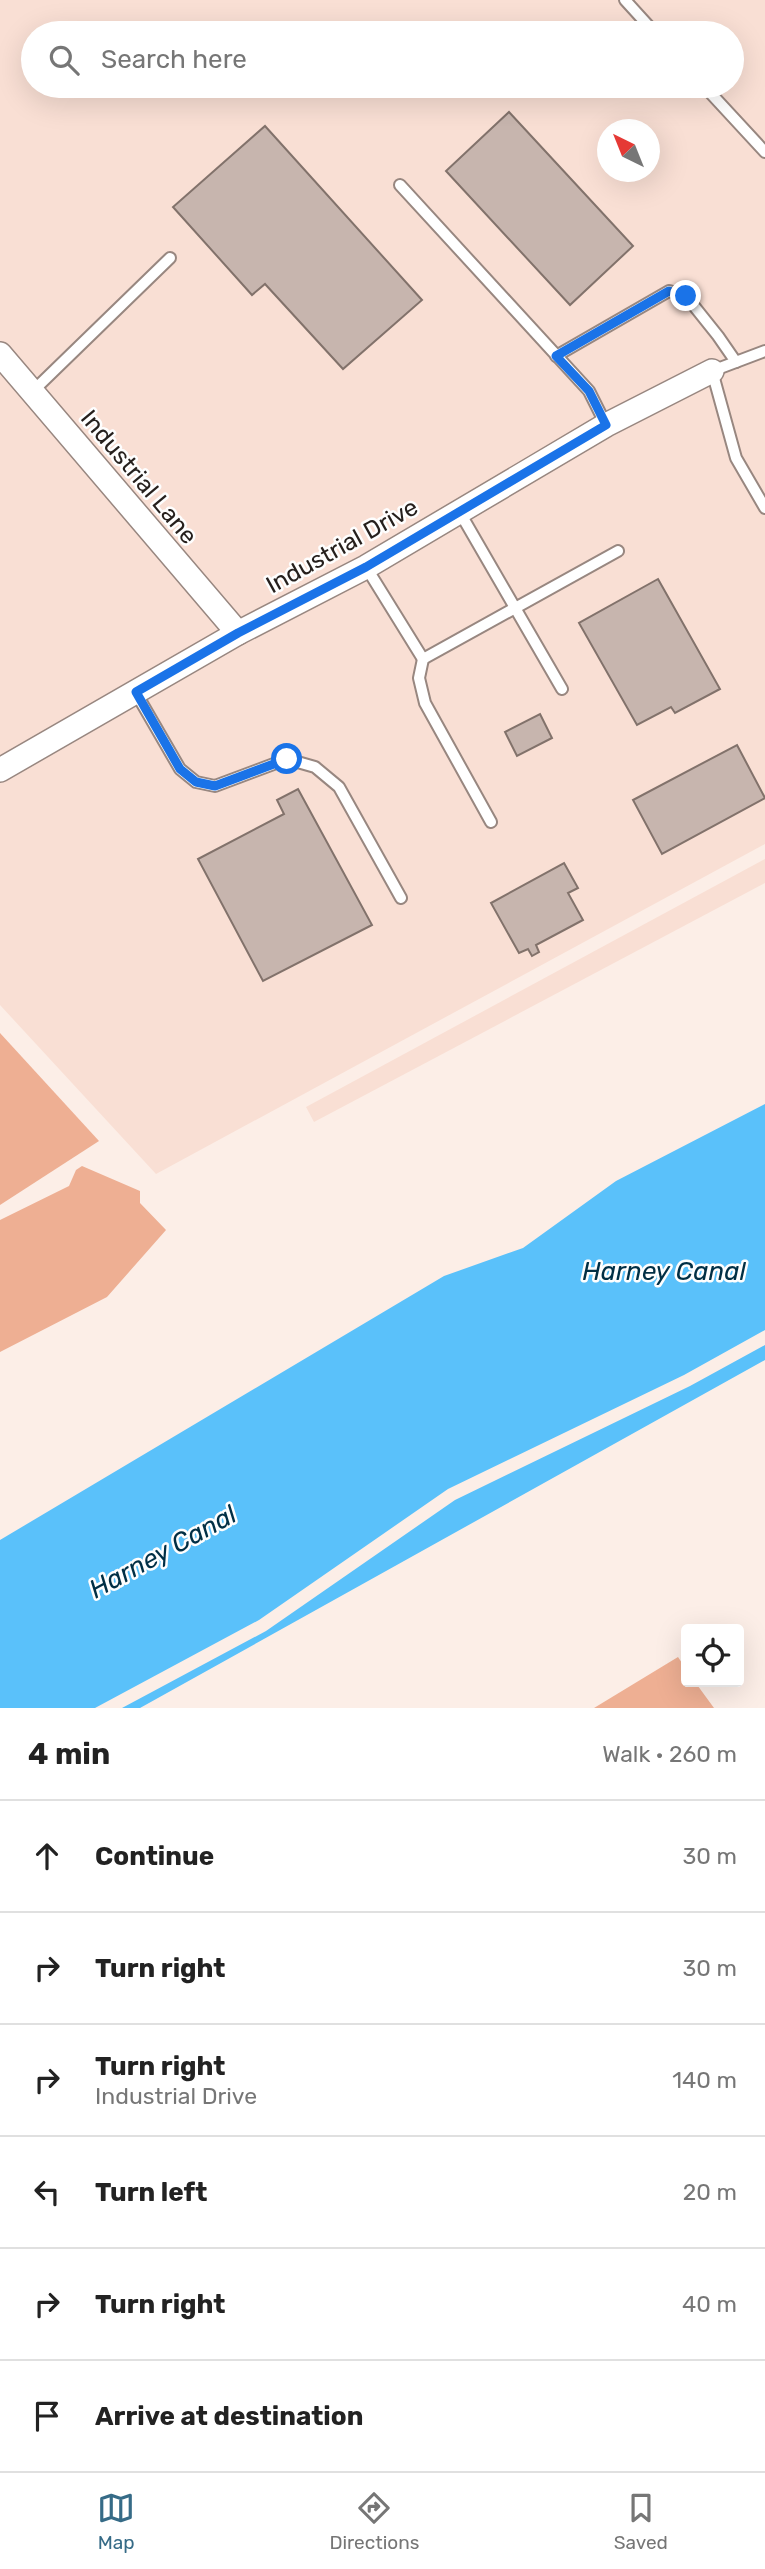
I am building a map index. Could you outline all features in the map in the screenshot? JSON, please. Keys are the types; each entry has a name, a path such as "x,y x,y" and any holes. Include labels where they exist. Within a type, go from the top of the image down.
{"street":[{"name":"Industrial Lane","path":"0,354 238,633"},
{"name":"Industrial Drive","path":"0,770 238,633 366,567 606,425 712,371"}],"lane":[{"path":"625,0 644,21"},
{"path":"715,98 765,152"},
{"path":"400,185 589,391 606,425"},
{"path":"32,392 170,258"},
{"path":"556,356 669,291 686,296 719,336 736,362"},
{"path":"763,500 736,458 712,371 765,351"},
{"path":"459,511 562,690"},
{"path":"423,659 618,551"},
{"path":"366,567 423,659 419,678 425,703 491,822"},
{"path":"136,692 180,769 196,782 215,786 287,759 315,767 339,787 401,898"}],"shaded area":[{"path":"0,0 765,0 765,844 156,1174 0,1005"},
{"path":"765,859 765,883 314,1122 306,1107"},
{"path":"0,1033 99,1141 0,1205"},
{"path":"82,1166 140,1191 140,1203 166,1230 107,1297 0,1352 0,1220 69,1186 76,1170"},
{"path":"678,1657 681,1662 681,1687 699,1687 714,1708 594,1708"}],"water":[{"name":"Harney Canal","path":"765,1104 765,1330 684,1375 448,1489 259,1620 95,1708 0,1708 0,1540 444,1276 523,1248 616,1181"},
{"path":"765,1345 765,1360 140,1708 122,1708 266,1631 455,1500 690,1386"}],"building":[{"path":"509,112 633,246 570,305 446,171"},
{"path":"265,126 422,300 343,369 265,284 252,295 173,207"},
{"path":"658,579 720,689 675,713 671,707 637,725 579,623"},
{"path":"540,714 552,738 517,756 505,732"},
{"path":"737,745 765,798 662,854 633,800"},
{"path":"298,789 372,925 263,981 198,859 284,814 277,800"},
{"path":"564,863 578,888 568,893 583,920 536,945 539,952 532,956 528,949 519,953 491,903"}],"route":[{"path":"287,759 215,786 196,782 180,769 136,692 238,633 366,567 606,425 589,391 556,356 669,291 686,296"}]}
